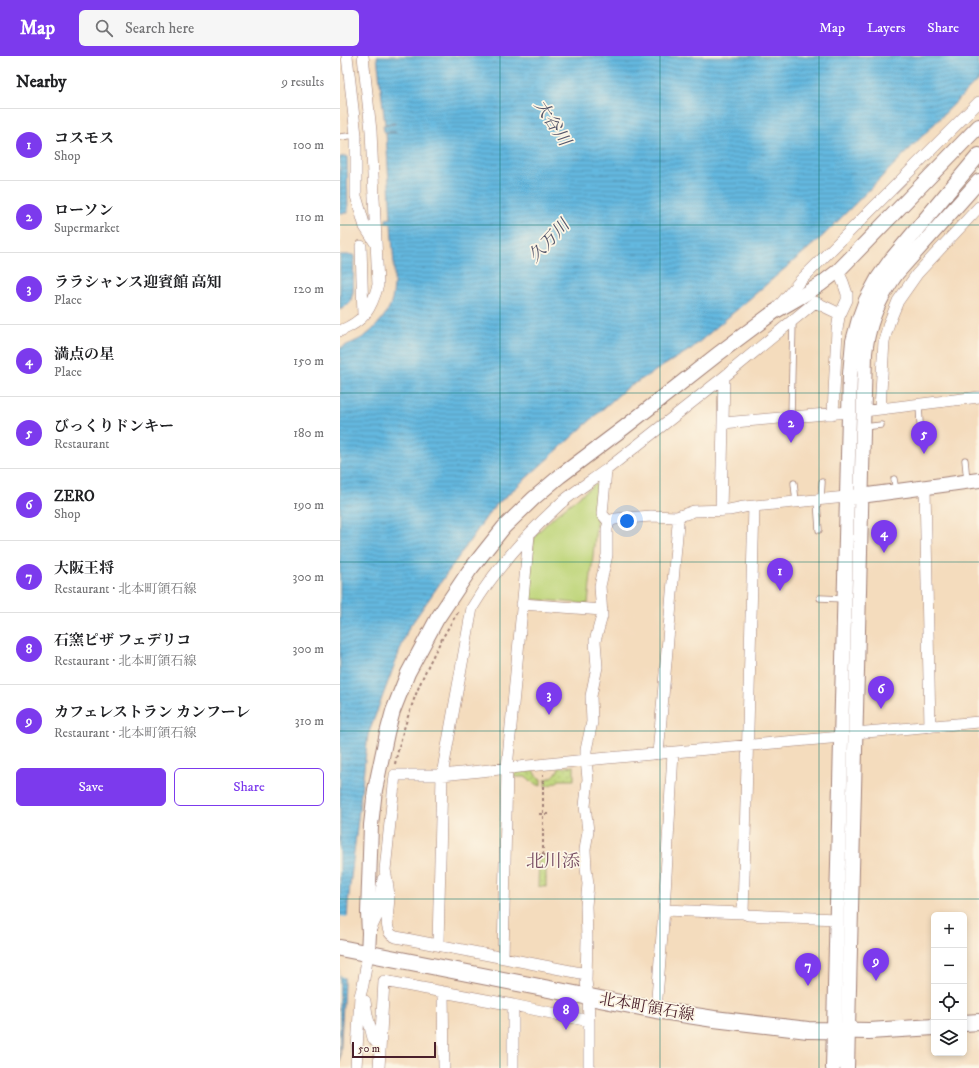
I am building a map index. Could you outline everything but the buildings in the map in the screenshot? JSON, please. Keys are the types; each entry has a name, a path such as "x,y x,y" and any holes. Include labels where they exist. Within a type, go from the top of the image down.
{"main road":[{"name":"北本町領石線","path":"340,948 656,1010 714,1019 808,1030 869,1031 931,1027"},
{"path":"967,1023 979,1022"}],"street":[{"path":"347,56 356,135 356,196 365,227 376,244"},
{"path":"340,331 352,326 370,308 375,298 378,285 371,131 363,56"},
{"path":"774,312 799,282 979,102"},
{"path":"369,933 368,913 371,825 375,790 392,711 408,673 438,619 469,571 504,527 534,498 560,476 774,312 821,284 838,271 979,126"},
{"path":"847,1068 841,1030 836,919 846,498 850,374 853,341 866,300 878,278 890,261 979,155"},
{"path":"833,1068 841,1030 855,733 865,352 868,331 880,300 897,273 979,181"},
{"path":"880,409 884,341 889,323 898,301 917,274 979,207"},
{"path":"361,246 363,316"},
{"path":"827,415 837,330 840,314 847,300 847,294 838,271"},
{"path":"438,945 442,774 472,608 484,588 513,552 562,502 606,470 724,377 815,302 840,314"},
{"path":"721,511 724,377"},
{"path":"864,411 979,398"},
{"path":"724,423 849,412"},
{"path":"606,470 602,514 609,522"},
{"path":"588,1068 589,1021 586,974 586,906 588,884 585,850 588,831 585,806 588,779 586,750 592,722 591,696 597,668 596,641 601,622 602,610 600,586 606,555 606,534 609,522 615,519 651,516 677,517 694,511 721,511 754,506 846,498 895,485 925,488 973,481"},
{"path":"925,488 930,726"},
{"path":"743,913 754,506"},
{"path":"658,754 678,524 677,517"},
{"path":"503,957 508,891 511,782 507,768 529,535"},
{"path":"522,604 602,610"},
{"path":"855,733 979,722"},
{"path":"380,1046 373,1038 367,1015 363,985 364,953 369,933 377,916 385,870 395,775 442,774 841,737"},
{"path":"656,1010 664,910 673,753"},
{"path":"385,870 389,897 388,925 389,932 392,935 586,974"},
{"path":"664,910 743,913 748,916 836,919"},
{"path":"379,1068 384,981 589,1021"},
{"path":"356,1068 360,996 363,985"},
{"path":"443,992 444,1068"},
{"path":"513,1005 513,1068"}],"lane":[{"path":"340,136 356,135"},
{"path":"791,417 793,320"},
{"path":"918,405 920,423"},
{"path":"863,427 881,425"},
{"path":"965,460 973,481"},
{"path":"819,530 819,500 822,482"},
{"path":"794,484 796,502"},
{"path":"820,598 844,598"}],"path":[{"path":"395,775 394,766 403,730 413,702 431,660 449,626 460,610"},
{"path":"543,764 543,855"},
{"path":"539,814 548,814"},
{"path":"538,855 548,855"}],"green space":[{"path":"595,484 600,487 588,604 531,599 528,595 534,539 536,534 557,514"},
{"path":"574,766 574,780 560,780 545,786 546,779 551,778 559,768"},
{"path":"533,770 536,776 541,779 541,786 533,783 527,777 513,777 516,772"},
{"path":"539,857 546,857 546,887 538,886"}],"water":[{"path":"377,56 979,56 979,79 824,235 691,349 624,390 492,509 408,629 368,735 348,903 340,1063 340,348 362,338 369,333 388,310 392,300 394,272 391,223 386,223 386,219 391,218 386,133 397,132 384,132 383,125 395,123 385,124"},
{"path":"347,156 348,213 340,213 340,157"},
{"path":"340,255 354,255 353,292 350,303 340,310"}],"pier":[{"path":"340,916 349,917 346,978 340,976"}],"place":[{"name":"ローソン","path":"791,443"},
{"name":"びっくりドンキー","path":"924,454"},
{"name":"満点の星","path":"884,553"},
{"name":"コスモス","path":"780,591"},
{"name":"ZERO","path":"881,709"},
{"name":"ララシャンス迎賓館 高知","path":"549,715"},
{"name":"カフェレストラン カンフーレ","path":"876,981"},
{"name":"大阪王将","path":"808,986"},
{"name":"石窯ピザ フェデリコ","path":"566,1030"}],"district":[{"name":"北川添","path":"553,862"}],"water label":[{"name":"大谷川","path":"552,123"},
{"name":"久万川","path":"549,241"}]}
